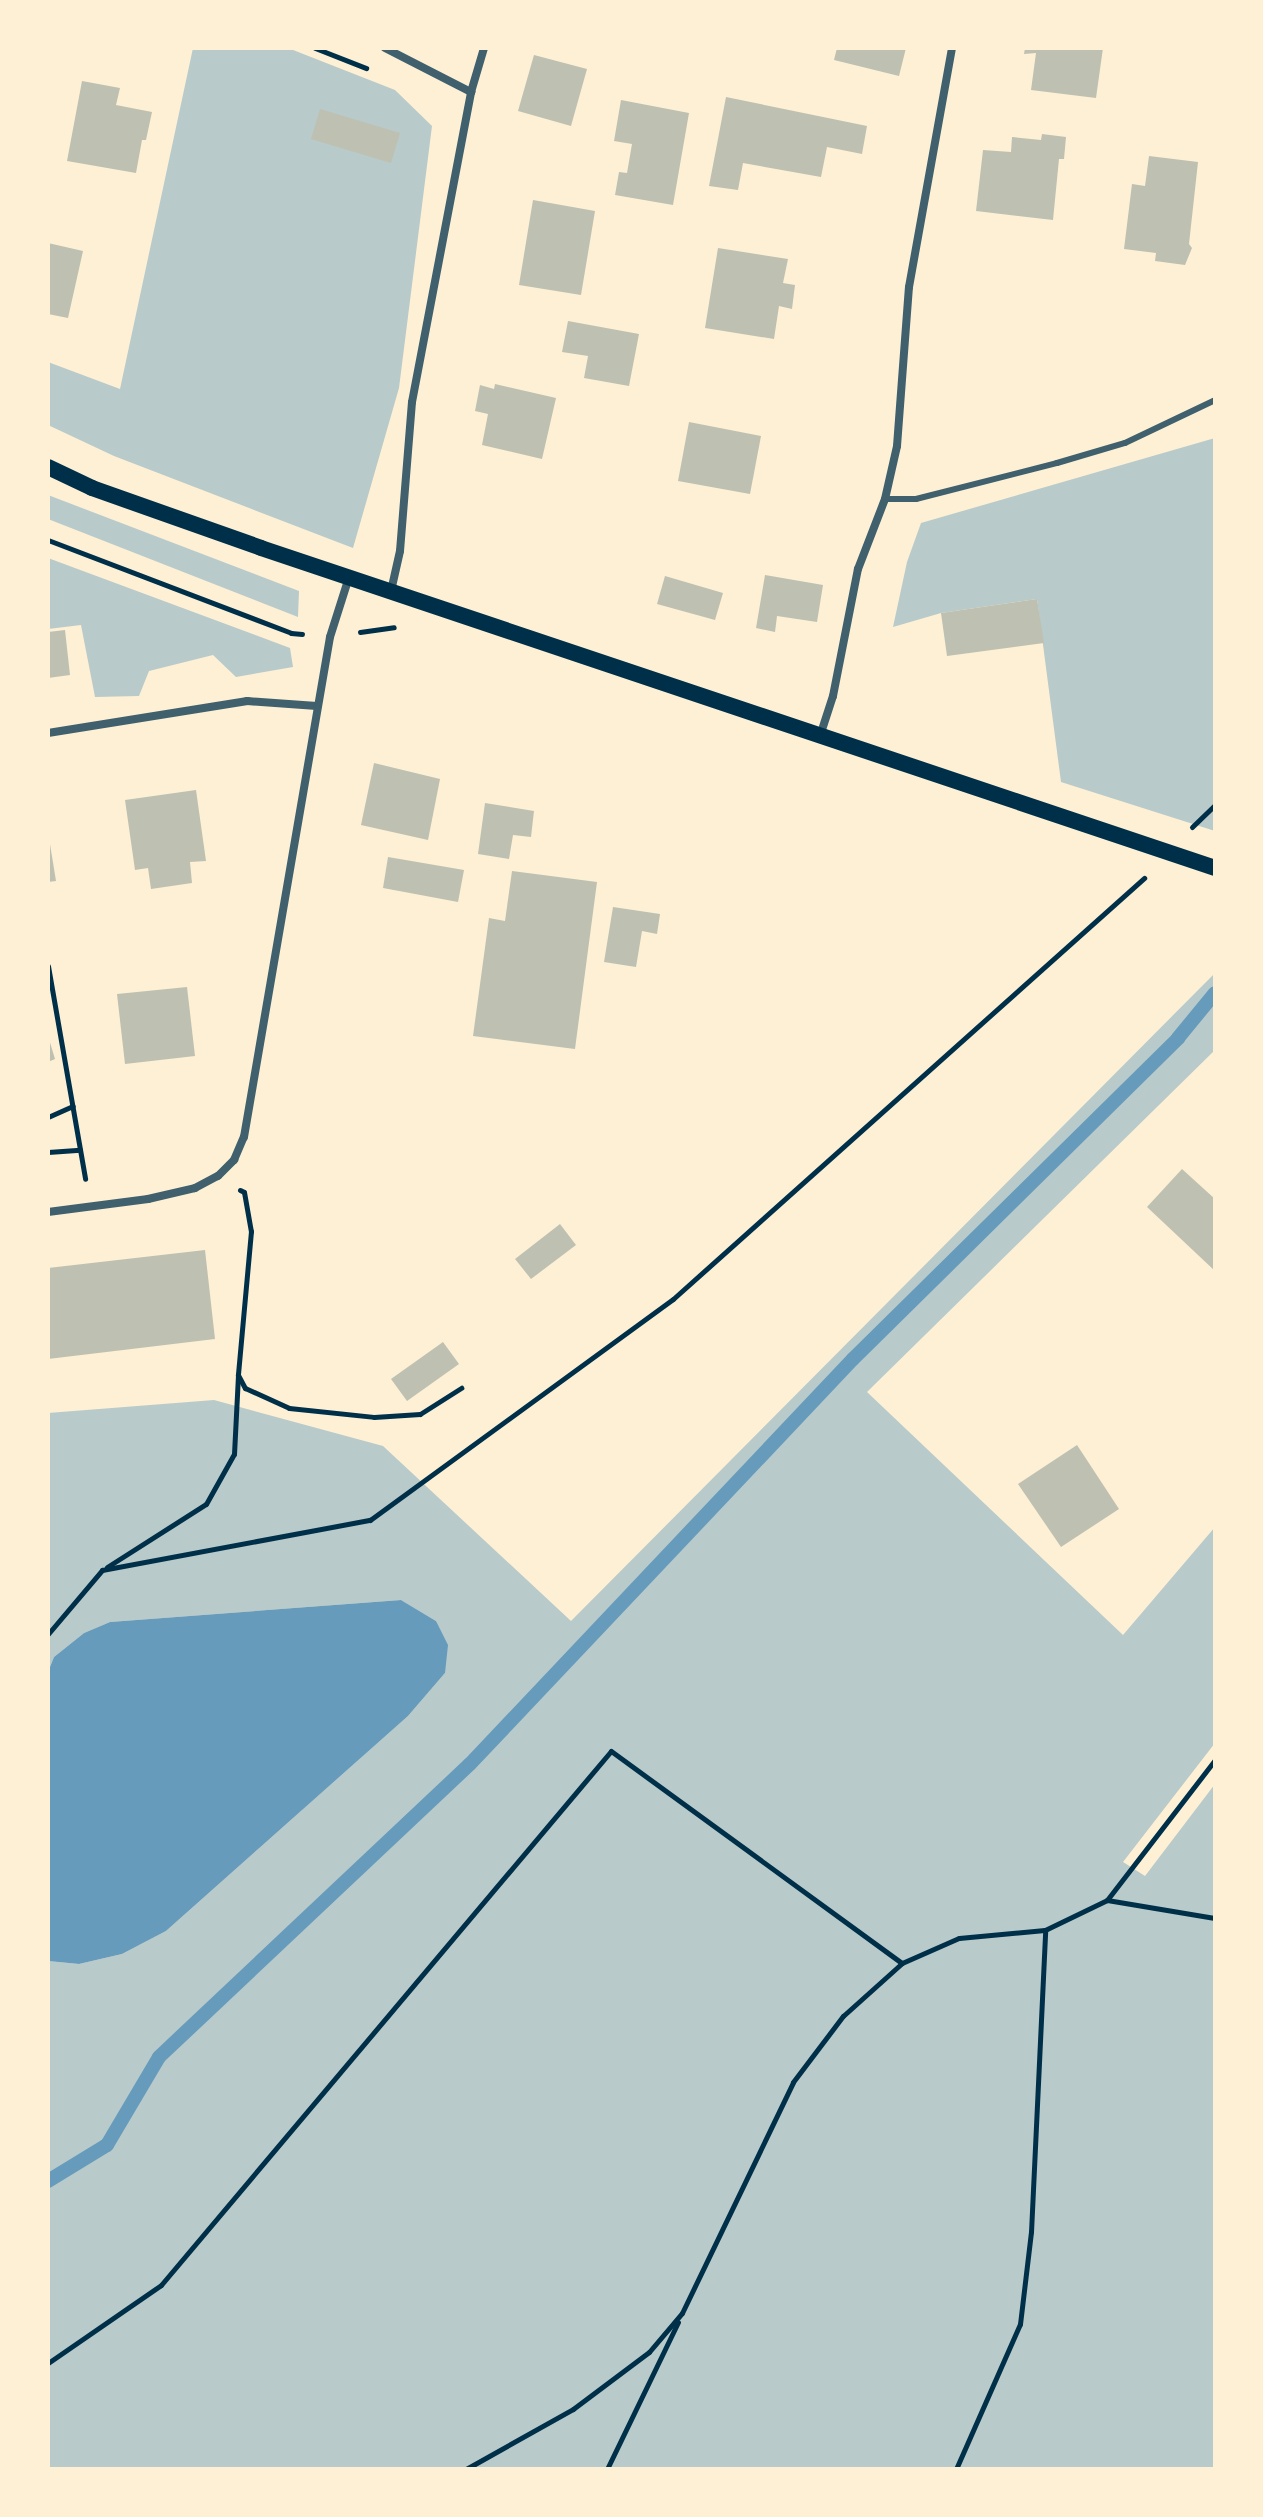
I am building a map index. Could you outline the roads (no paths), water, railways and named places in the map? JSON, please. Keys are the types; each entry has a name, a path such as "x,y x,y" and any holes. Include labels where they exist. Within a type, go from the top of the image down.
{"main road":[{"path":"48,467 138,505 1215,868"}],"street":[{"path":"385,48 471,92"},
{"path":"391,591 400,551 412,402 471,92 484,48"},
{"path":"819,736 833,696 858,569 885,499 897,446 909,287 952,48"},
{"path":"48,1212 148,1199 195,1188 218,1176 234,1160 244,1137 330,637 349,577"},
{"path":"48,733 247,701 317,706"}],"lane":[{"path":"885,499 916,499 1125,443 1215,400"}],"water":[{"path":"401,1600 436,1621 448,1645 445,1673 408,1716 166,1931 122,1954 79,1964 48,1961 48,1672 54,1657 84,1633 110,1622"}],"waterway":[{"path":"48,2181 107,2145 159,2057 470,1764 853,1359 1178,1038 1215,993"}]}
